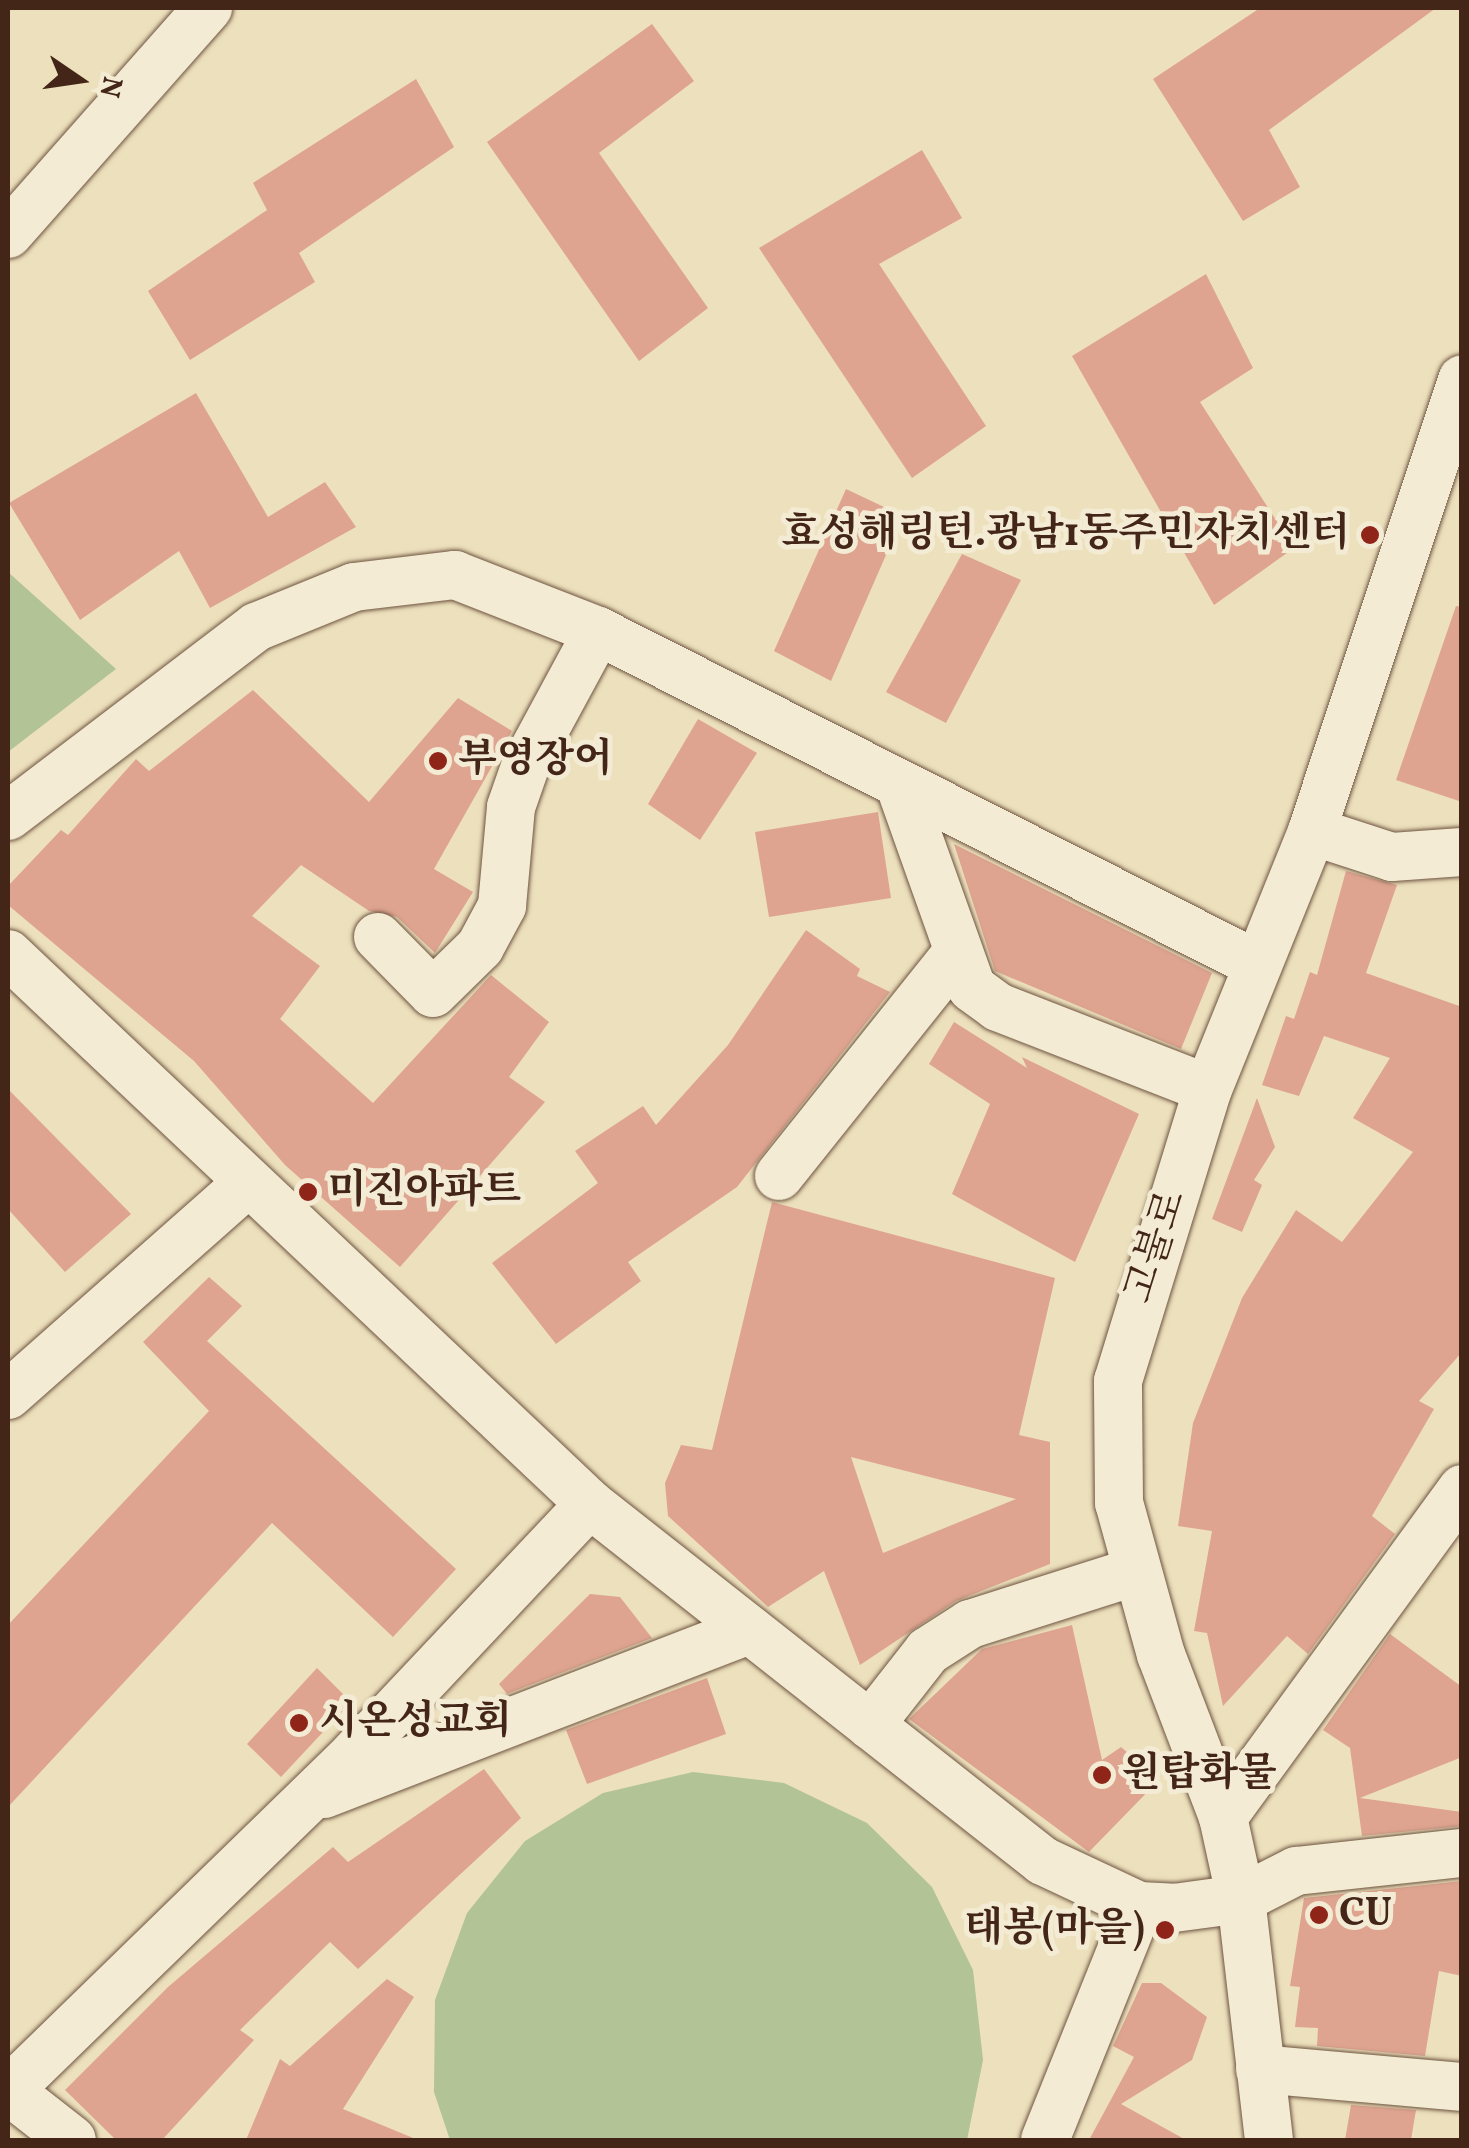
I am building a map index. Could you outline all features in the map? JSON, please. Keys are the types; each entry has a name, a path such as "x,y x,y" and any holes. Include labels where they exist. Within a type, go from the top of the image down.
{"street":[{"path":"8,234 208,8"},
{"name":"고불로","path":"1268,2140 1241,1899 1223,1817 1134,1572 1115,1456 1118,1381 1208,1089 1312,830 1462,379"},
{"path":"8,816 256,627 354,586 455,575 598,630 1256,964"},
{"path":"378,937 433,993 480,947 502,906 510,808 526,764 598,630"},
{"path":"900,786 956,954 972,988 998,1007 1208,1089"},
{"path":"1312,830 1392,857 1462,852"},
{"path":"8,954 590,1504 1043,1860 1138,1906 1241,1899 1296,1871 1462,1853"},
{"path":"779,1176 956,954"},
{"path":"8,1395 248,1183"},
{"path":"1223,1817 1462,1489"},
{"path":"72,2140 8,2090 306,1801 590,1504"},
{"path":"870,1724 928,1651 970,1624 1134,1572"},
{"path":"306,1801 750,1630"},
{"path":"1045,2140 1138,1906"},
{"path":"1260,2069 1462,2088"}],"green space":[{"path":"8,572 116,669 8,752"},
{"path":"693,1772 784,1783 867,1823 932,1887 973,1970 983,2060 967,2140 450,2140 434,2092 435,2000 467,1913 525,1841 603,1793"}],"building":[{"path":"1260,8 1436,8 1269,130 1300,187 1243,221 1153,79"},
{"path":"652,24 694,81 599,153 708,308 639,361 487,142"},
{"path":"416,79 454,147 299,253 315,282 190,360 148,291 267,210 253,183"},
{"path":"922,150 962,218 879,264 986,426 912,478 759,248"},
{"path":"1206,274 1253,368 1200,402 1294,548 1214,605 1072,356"},
{"path":"196,393 268,517 325,482 356,527 210,608 179,551 80,620 9,503"},
{"path":"846,489 903,516 831,681 774,651"},
{"path":"962,554 1021,580 946,723 886,692"},
{"path":"1456,606 1462,607 1462,802 1396,780"},
{"path":"253,690 369,802 458,698 512,731 434,869 473,892 435,953 397,917 369,911 301,865 252,916 320,966 280,1019 373,1103 491,975 549,1022 509,1077 545,1102 400,1267 285,1165 194,1061 8,905 8,886 61,830 68,835 136,759 149,771"},
{"path":"698,719 757,753 700,840 648,804"},
{"path":"878,812 891,898 769,917 755,832"},
{"path":"954,844 1212,973 1181,1049 995,971"},
{"path":"1346,871 1397,885 1366,973 1462,1007 1462,1352 1419,1401 1434,1409 1372,1516 1395,1534 1308,1654 1287,1636 1223,1706 1207,1633 1194,1631 1212,1531 1178,1526 1193,1423 1242,1298 1296,1210 1342,1242 1413,1152 1353,1118 1390,1058 1324,1036 1299,1096 1262,1085 1286,1016 1294,1019 1310,972 1317,975"},
{"path":"806,930 860,969 857,976 890,992 737,1187 628,1262 641,1281 556,1344 492,1263 598,1183 575,1151 643,1106 656,1125 728,1045"},
{"path":"954,1022 1027,1068 1022,1057 1139,1114 1075,1262 952,1194 990,1104 929,1064"},
{"path":"8,1089 131,1214 65,1272 8,1209"},
{"path":"1257,1098 1275,1147 1254,1180 1262,1185 1242,1232 1212,1219"},
{"path":"772,1202 1055,1278 1019,1435 1050,1442 1050,1564 956,1601 860,1665 824,1571 768,1607 668,1516 665,1483 681,1445 712,1450","holes":["851,1457 1016,1499 883,1553"]},
{"path":"209,1277 242,1306 207,1341 456,1569 393,1637 272,1523 8,1807 8,1625 209,1411 143,1342"},
{"path":"590,1594 620,1597 652,1638 507,1694 499,1684"},
{"path":"1072,1625 1102,1760 1121,1747 1159,1780 1089,1852 909,1719 982,1649"},
{"path":"1390,1634 1462,1687 1462,1757 1360,1798 1462,1812 1462,1826 1362,1836 1350,1748 1323,1730"},
{"name":"시온성교회","path":"317,1668 351,1702 281,1777 247,1744"},
{"path":"707,1678 726,1734 587,1784 566,1730"},
{"path":"484,1769 521,1818 358,1969 330,1942 240,2030 254,2040 162,2140 116,2140 65,2090 168,1987 333,1847 348,1862"},
{"path":"1462,1881 1462,1976 1439,1971 1425,2056 1317,2046 1318,2028 1295,2027 1300,1987 1290,1986 1304,1898"},
{"path":"387,1979 414,1997 343,2109 418,2140 246,2140 280,2059 290,2066"},
{"path":"1142,1983 1161,1983 1207,2017 1192,2060 1121,2104 1186,2140 1089,2140 1134,2057 1113,2046"},
{"path":"1351,2105 1416,2110 1411,2140 1345,2140"}],"place":[{"name":"효성해링턴.광남1동주민자치센터","path":"1370,535"},
{"name":"부영장어","path":"438,761"},
{"name":"미진아파트","path":"308,1192"},
{"name":"시온성교회","path":"299,1723"},
{"name":"원탑화물","path":"1102,1775"},
{"name":"CU","path":"1319,1915"},
{"name":"태봉(마을)","path":"1165,1930"}]}
